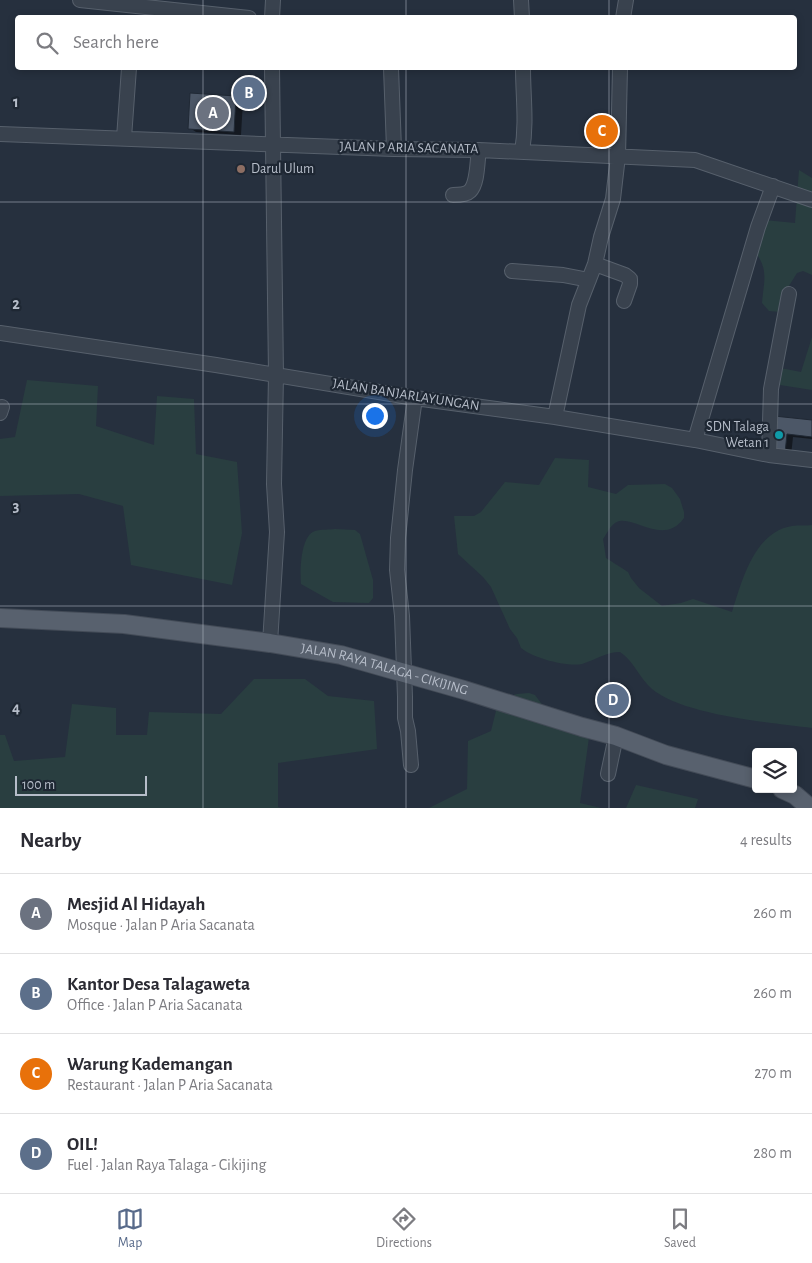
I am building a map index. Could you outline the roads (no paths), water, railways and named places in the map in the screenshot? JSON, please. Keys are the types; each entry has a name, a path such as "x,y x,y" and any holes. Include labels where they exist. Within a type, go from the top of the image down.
{"main road":[{"name":"JALAN RAYA TALAGA - CIKIJING","path":"0,618 124,624 270,643 341,655 616,736 666,755 752,778"},
{"path":"791,793 810,808"}],"street":[{"path":"80,0 133,8 214,15"},
{"path":"272,15 273,0"},
{"path":"521,0 522,15"},
{"path":"626,0 626,15"},
{"path":"124,138 129,70"},
{"path":"270,643 277,532 274,484 276,375 272,70"},
{"path":"390,70 394,149"},
{"path":"522,152 526,122 523,70"},
{"path":"556,416 575,323 595,264 613,199 618,156 620,70"},
{"name":"JALAN P ARIA SACANATA","path":"0,134 394,149 479,150 695,160 812,200"},
{"path":"453,195 464,194 470,191 475,179 479,150"},
{"path":"695,440 758,227 773,186"},
{"path":"595,264 625,275 630,279 624,302"},
{"path":"512,271 549,273 589,280"},
{"path":"769,455 771,389 788,294"},
{"name":"JALAN BANJARLAYUNGAN","path":"0,332 415,398 556,416 769,455 812,460"},
{"path":"411,765 408,731 404,718 402,616 397,570 398,538 415,398"},
{"path":"608,774 616,736"}],"place":[{"name":"Kantor Desa Talagaweta","path":"249,93"},
{"name":"Mesjid Al Hidayah","path":"213,113"},
{"name":"Warung Kademangan","path":"602,131"},
{"name":"Darul Ulum","path":"241,169"},
{"name":"SDN Talaga Wetan 1","path":"779,435"},
{"name":"OIL!","path":"613,700"}]}
